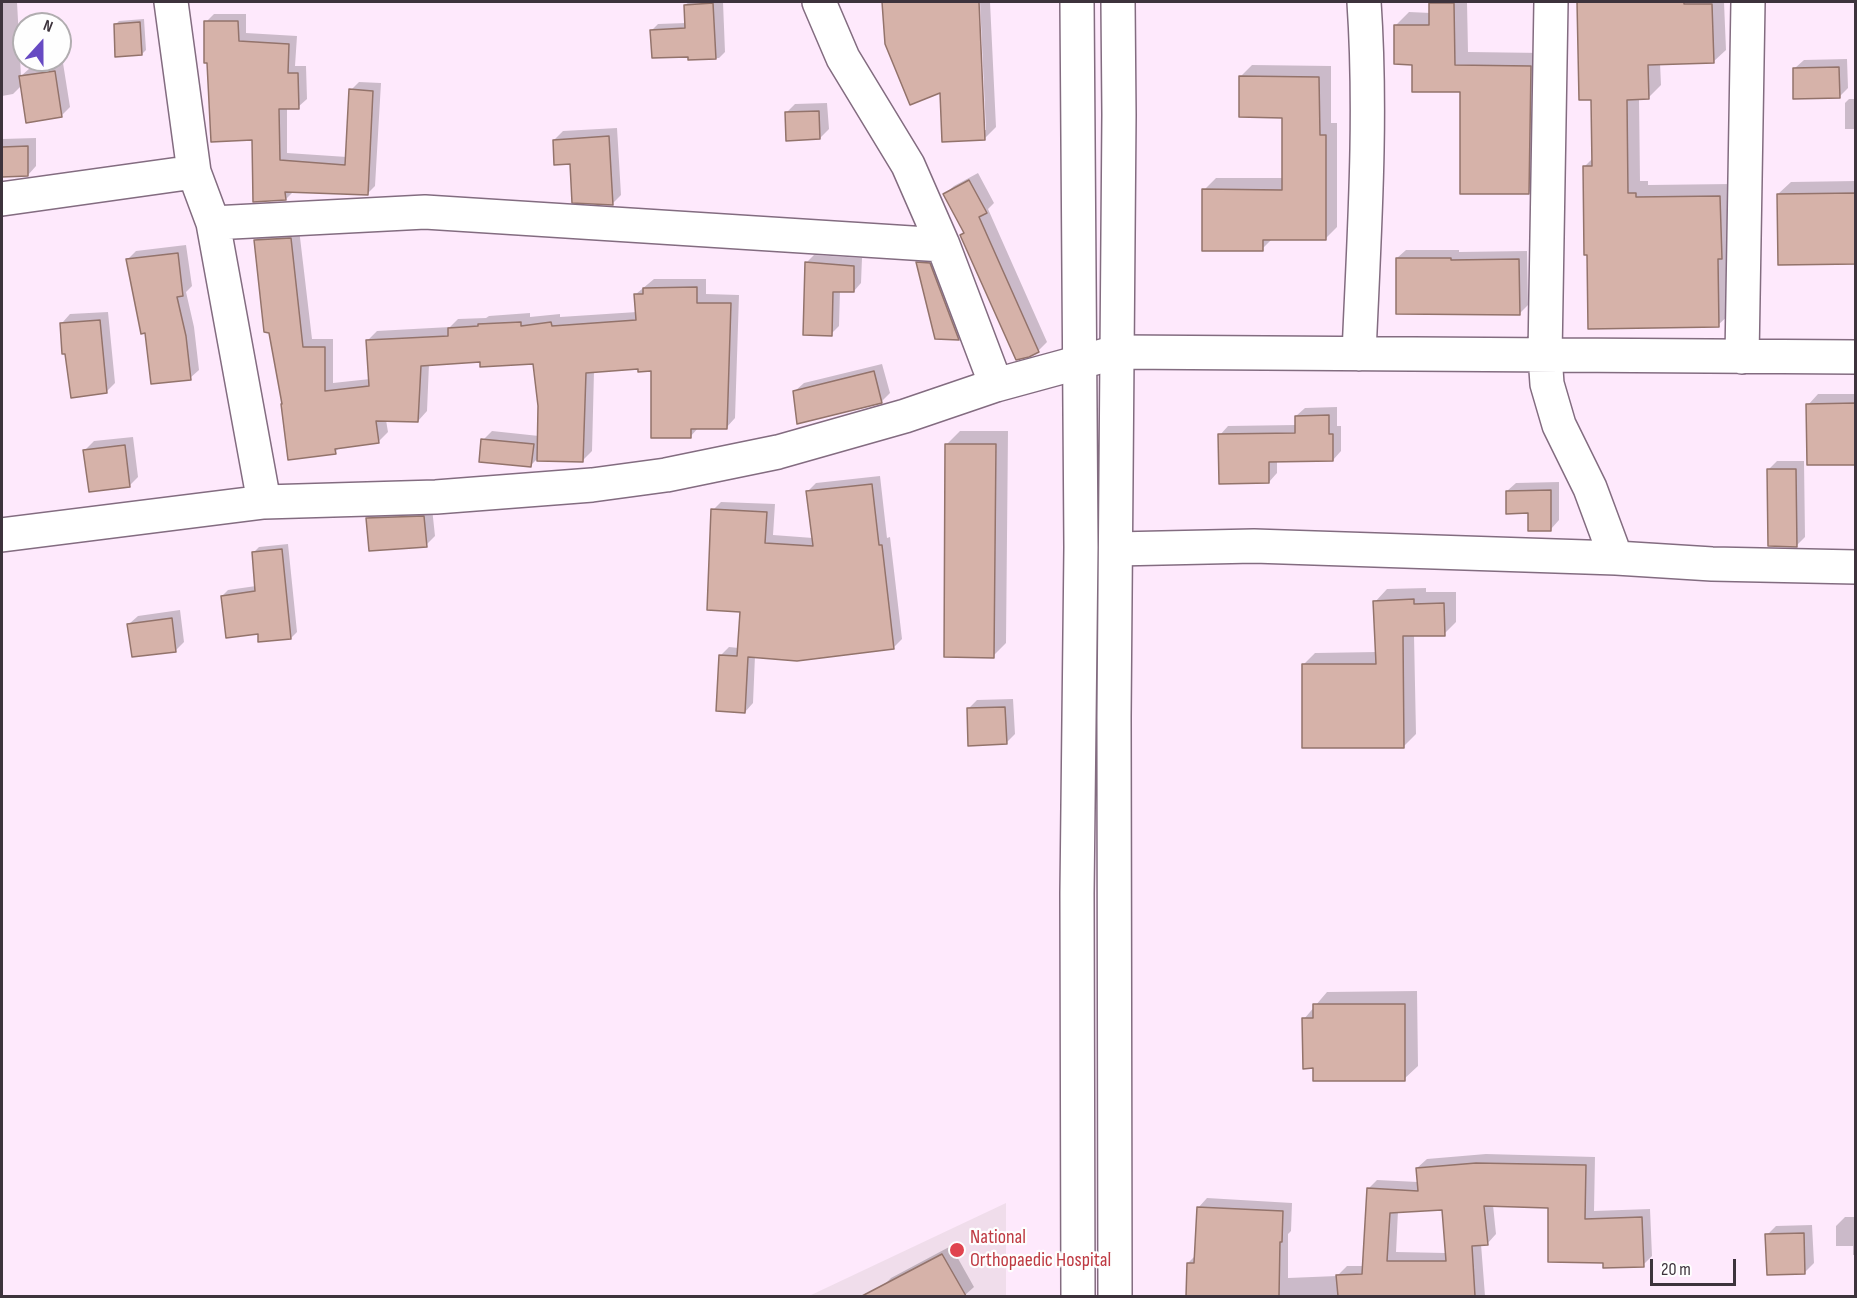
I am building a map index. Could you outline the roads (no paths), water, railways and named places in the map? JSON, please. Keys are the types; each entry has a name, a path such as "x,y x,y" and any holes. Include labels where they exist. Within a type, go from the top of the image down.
{"street":[{"path":"171,2 194,172 213,223 264,502"},
{"path":"819,2 843,58 908,165 943,245 996,385"},
{"path":"1077,2 1081,547 1077,941 1078,1296"},
{"path":"1115,1296 1118,2"},
{"path":"1359,354 1368,64 1364,2"},
{"path":"1551,2 1545,355 1547,384 1559,425 1590,488 1616,558"},
{"path":"1742,357 1748,2"},
{"path":"2,199 194,172"},
{"path":"213,223 425,212 943,245"},
{"path":"2,535 264,502 436,497 592,485 666,476 778,452 905,416 996,385 1117,352 1856,357"},
{"path":"1116,549 1254,546 1616,558 1712,564 1856,567"}],"place":[{"name":"National Orthopaedic Hospital","path":"957,1250"}]}
